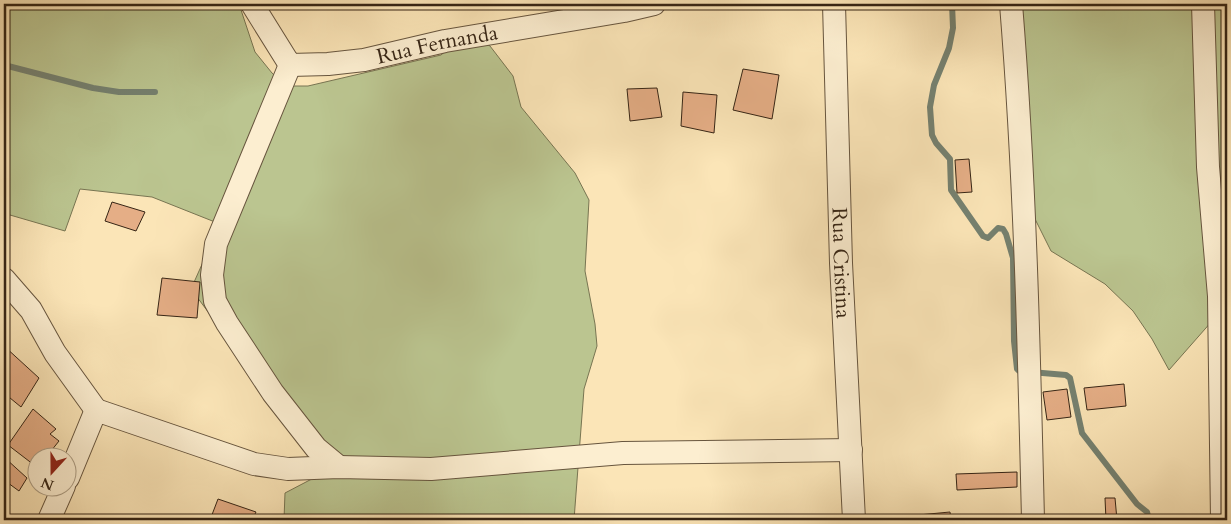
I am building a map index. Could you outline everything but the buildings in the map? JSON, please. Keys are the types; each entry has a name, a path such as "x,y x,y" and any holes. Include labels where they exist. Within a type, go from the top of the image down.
{"street":[{"path":"252,4 290,65 216,244 212,275 215,301 227,323 273,393 316,448 339,467"},
{"name":"Rua Fernanda","path":"290,65 328,64 364,60 445,41 624,11 654,4"},
{"name":"Rua Cristina","path":"834,4 840,263 854,520"},
{"path":"1011,4 1025,203 1033,520"},
{"path":"1202,4 1208,167 1223,296 1222,520"},
{"path":"4,279 31,310 55,353 96,410 254,464 288,469 339,467 431,468 623,453 851,450"},
{"path":"78,454 96,410"},
{"path":"49,520 60,496"}],"green space":[{"path":"4,4 239,4 255,52 272,73 287,86 308,86 441,55 461,38 476,37 490,46 513,76 521,107 575,173 589,200 585,271 595,324 597,346 584,389 574,520 284,520 285,493 327,471 191,289 220,224 152,197 80,189 65,231 10,215 4,218"},
{"path":"1017,4 1227,4 1227,304 1169,370 1152,339 1133,311 1105,284 1051,251 1033,215"}],"waterway":[{"path":"952,4 953,28 949,48 934,85 930,107 932,135 936,143 950,159 951,190 983,236 988,238 998,228 1003,229 1006,234 1013,258 1014,341 1017,369 1019,371 1066,375 1070,378 1082,433 1137,504 1147,512 1149,520"},
{"path":"4,65 93,88 119,92 155,92"}]}
